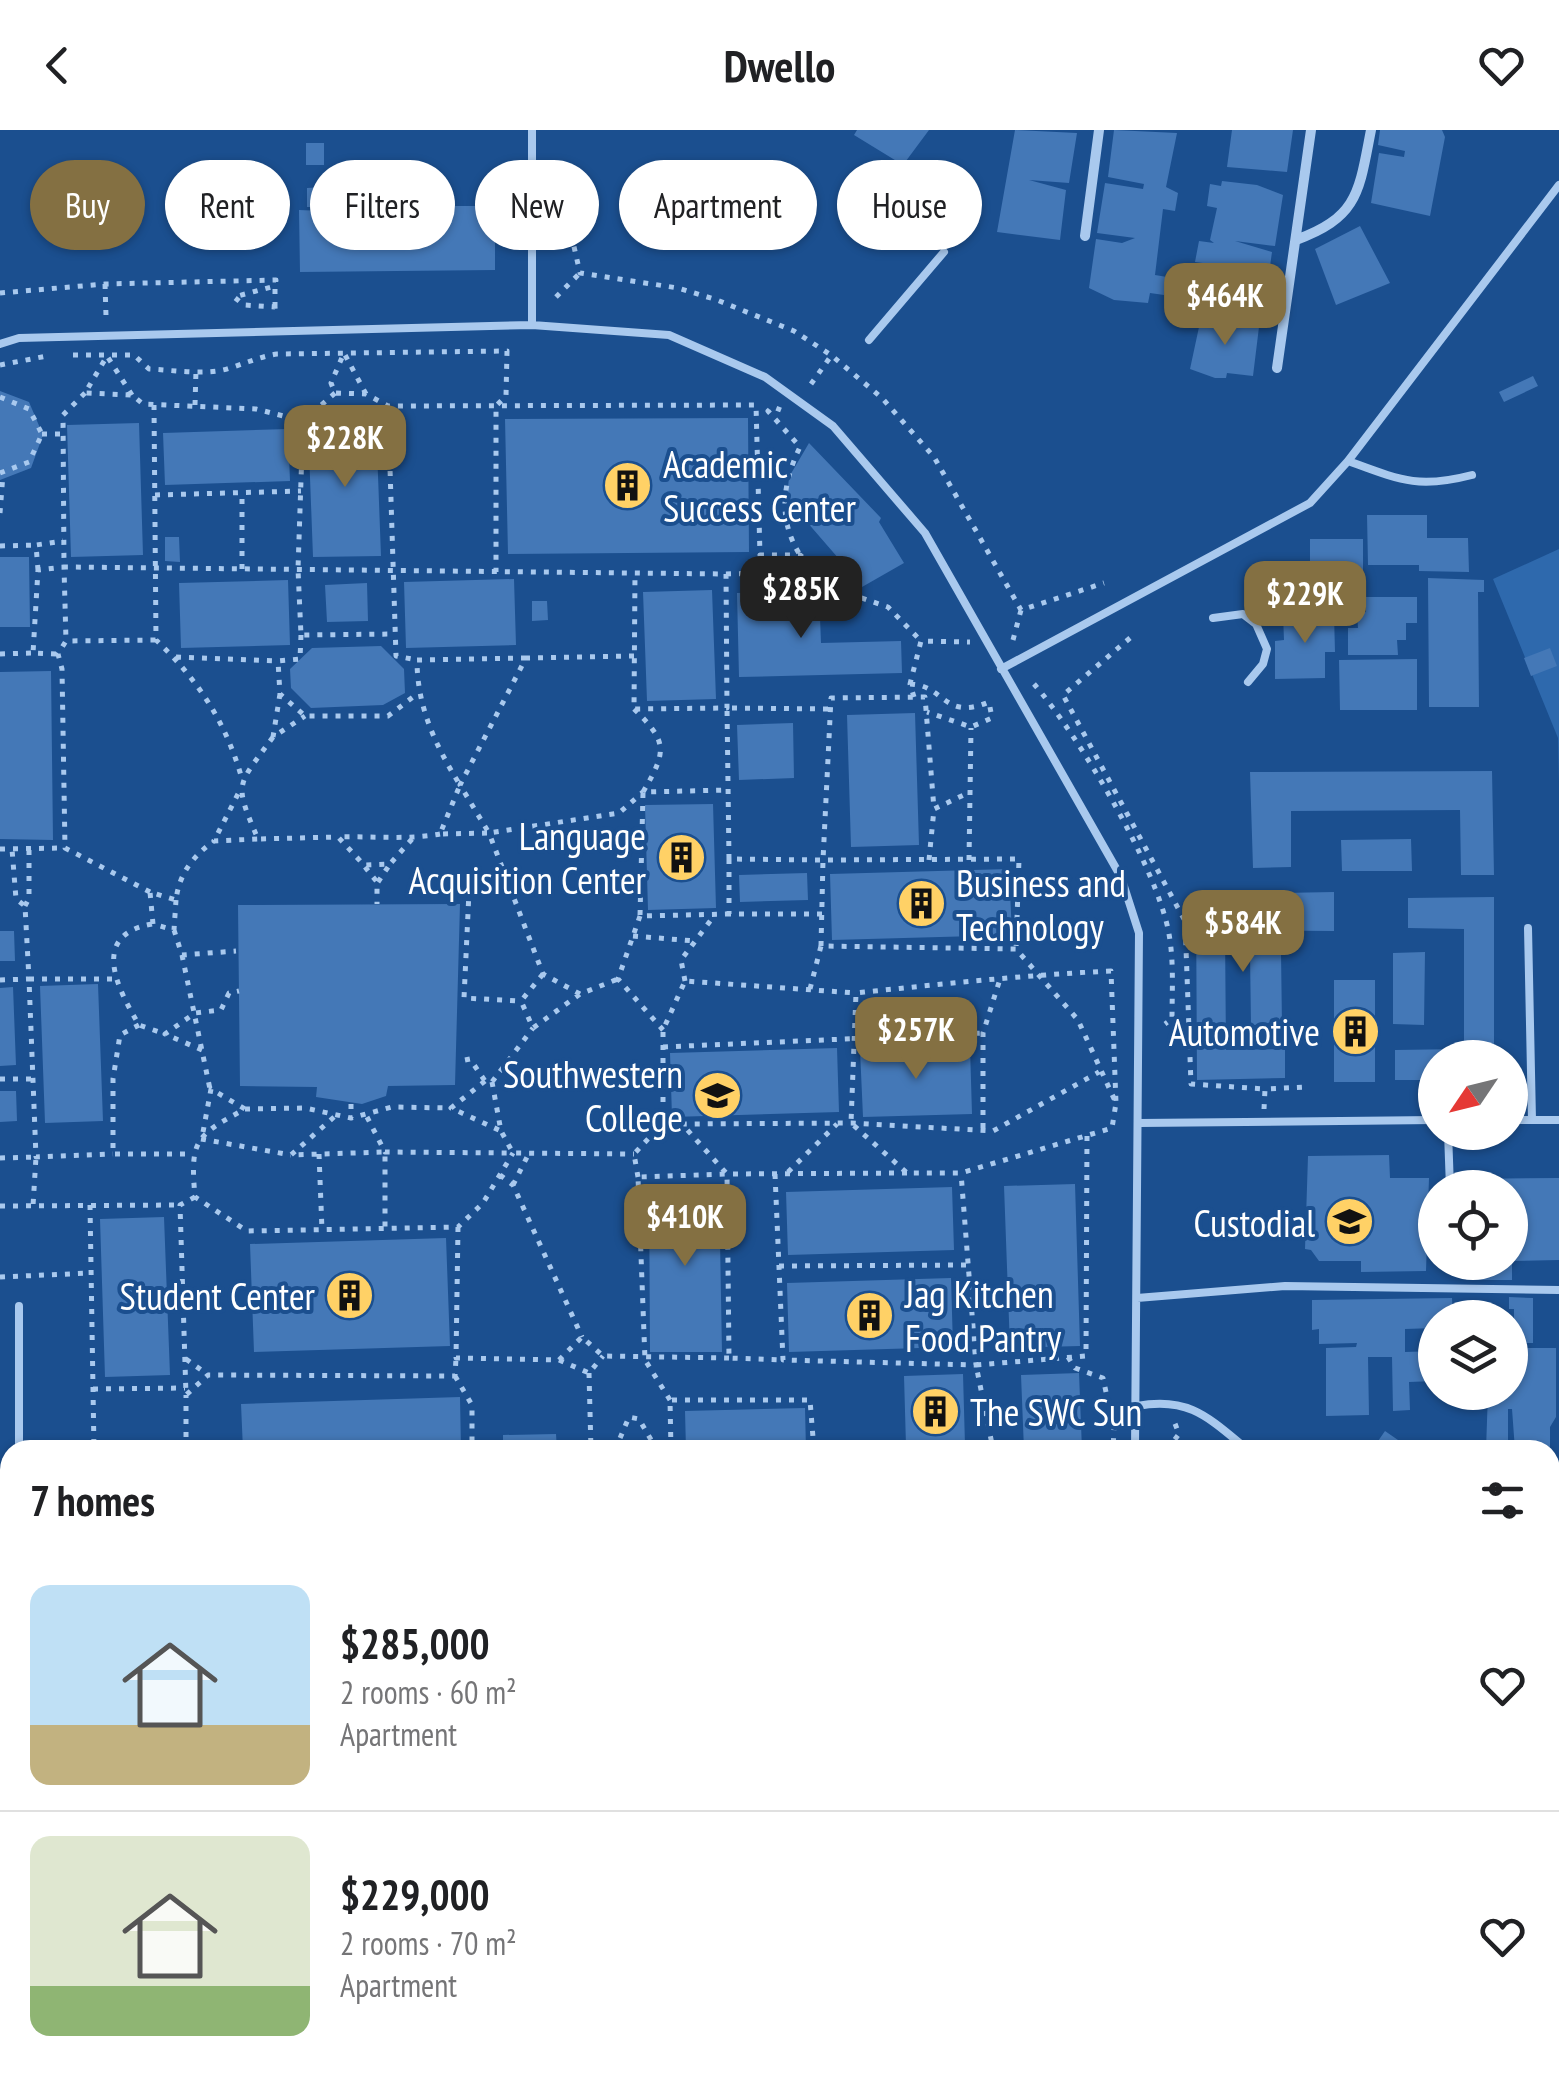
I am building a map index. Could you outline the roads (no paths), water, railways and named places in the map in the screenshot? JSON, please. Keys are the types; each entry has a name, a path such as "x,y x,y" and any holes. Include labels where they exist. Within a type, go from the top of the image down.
{"street":[{"path":"1085,236 1100,130"},
{"path":"1277,368 1311,130"},
{"path":"1296,240 1330,228 1348,211 1360,188 1372,130"}],"lane":[{"path":"532,130 532,325"},
{"path":"1001,669 1310,503 1348,461 1559,184"},
{"path":"869,340 944,252"},
{"path":"0,344 19,338 532,325 670,335 765,377 833,426 925,534 1120,878 1139,933 1135,1440"},
{"path":"1348,461 1395,478 1432,485 1472,475"},
{"path":"1214,618 1244,614 1256,624 1267,650 1248,682"},
{"path":"1528,928 1532,1120"},
{"path":"1138,1124 1418,1120"},
{"path":"1528,1120 1559,1120"},
{"path":"1137,1298 1286,1286 1559,1290"},
{"path":"19,1306 19,1440"},
{"path":"1137,1406 1166,1400 1181,1403 1236,1440"}],"place":[{"name":"Academic Success Center","path":"628,485"},
{"name":"Language Acquisition Center","path":"681,857"},
{"name":"Business and Technology","path":"921,904"},
{"name":"Automotive","path":"1355,1031"},
{"name":"Southwestern College","path":"718,1095"},
{"name":"Custodial","path":"1350,1222"},
{"name":"Student Center","path":"350,1295"},
{"name":"Jag Kitchen Food Pantry","path":"870,1315"},
{"name":"The SWC Sun","path":"935,1411"}]}
